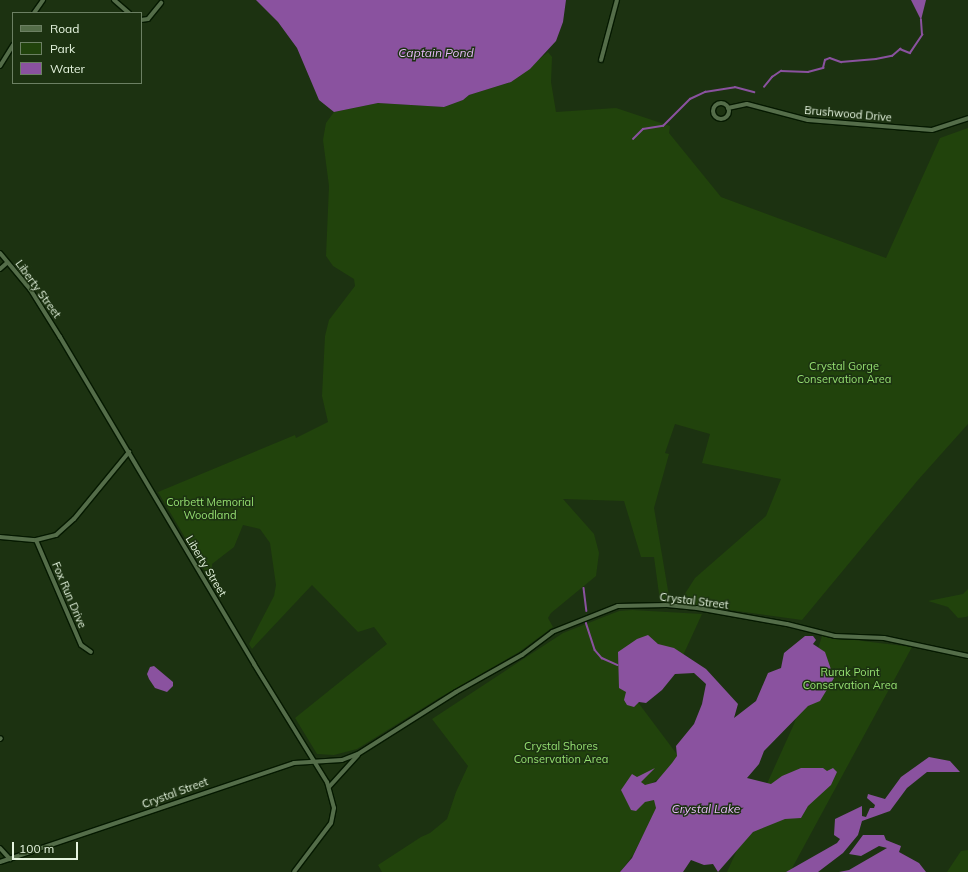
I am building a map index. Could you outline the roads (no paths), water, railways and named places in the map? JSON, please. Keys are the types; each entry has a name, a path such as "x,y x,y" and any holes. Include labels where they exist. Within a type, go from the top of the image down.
{"street":[{"path":"35,12 43,0"},
{"path":"114,0 128,12"},
{"path":"601,60 617,0"},
{"path":"142,20 148,19 161,3"},
{"path":"0,66 12,47"},
{"name":"Brushwood Drive","path":"728,108 747,104 802,120 932,130 968,118"},
{"name":"Liberty Street","path":"0,253 35,297 329,787 334,808 331,823 294,872"},
{"path":"0,269 7,263"},
{"path":"0,537 36,540 50,537 69,524 128,452"},
{"name":"Fox Run Drive","path":"36,540 79,642 92,652"},
{"name":"Crystal Street","path":"0,862 294,763 314,760 342,760 358,754 456,692 522,655 552,632 618,606 666,605 696,608 775,621 835,636 884,638 968,656"},
{"name":"Crystal Street","path":"329,787 358,754"},
{"path":"0,848 10,859"}],"water":[{"name":"Captain Pond","path":"256,0 566,0 563,22 556,41 530,69 511,82 469,95 463,100 444,107 378,103 334,112 319,100 297,48 278,22"},
{"path":"911,0 926,0 921,20"},
{"name":"Crystal Lake","path":"648,635 658,644 674,648 706,669 738,704 734,718 756,701 768,673 781,668 784,653 805,636 813,636 816,640 813,644 825,652 834,678 820,701 808,706 764,751 759,764 747,778 771,784 782,776 801,768 823,768 827,771 833,768 837,772 831,785 808,806 801,818 785,819 753,832 718,872 713,864 704,865 691,860 683,872 620,872 632,858 656,808 654,800 645,802 636,811 631,810 621,790 632,774 637,777 655,768 641,782 645,785 656,782 672,763 677,756 676,746 694,724 702,704 706,684 694,673 675,674 662,690 646,703 639,702 634,707 627,705 624,700 626,692 619,688 618,652 637,639"},
{"path":"154,666 173,682 173,686 167,692 155,688 149,679 147,674 150,667"},
{"path":"929,757 950,761 960,772 927,772 907,788 890,811 862,821 858,835 843,853 818,872 786,872 837,843 840,839 834,835 835,819 862,806 862,816 866,817 870,808 874,808 875,805 867,798 868,794 885,799 901,777"},
{"path":"863,835 884,835 886,840 901,846 899,852 919,863 926,872 839,872 849,870 887,848 879,846 861,856 849,854"}],"waterway":[{"path":"764,87 772,77 781,71 808,72 823,68 825,60 830,58 841,62 892,56 900,49 910,53 922,35 921,20"},
{"path":"633,139 643,129 663,126 690,99 705,92 735,87 754,92"},
{"path":"584,588 587,611"},
{"path":"586,622 595,650 602,658 618,665"}],"park label":[{"name":"Crystal Gorge Conservation Area","path":"844,373"},
{"name":"Corbett Memorial Woodland","path":"210,509"},
{"name":"Rurak Point Conservation Area","path":"850,679"},
{"name":"Crystal Shores Conservation Area","path":"561,753"}]}
